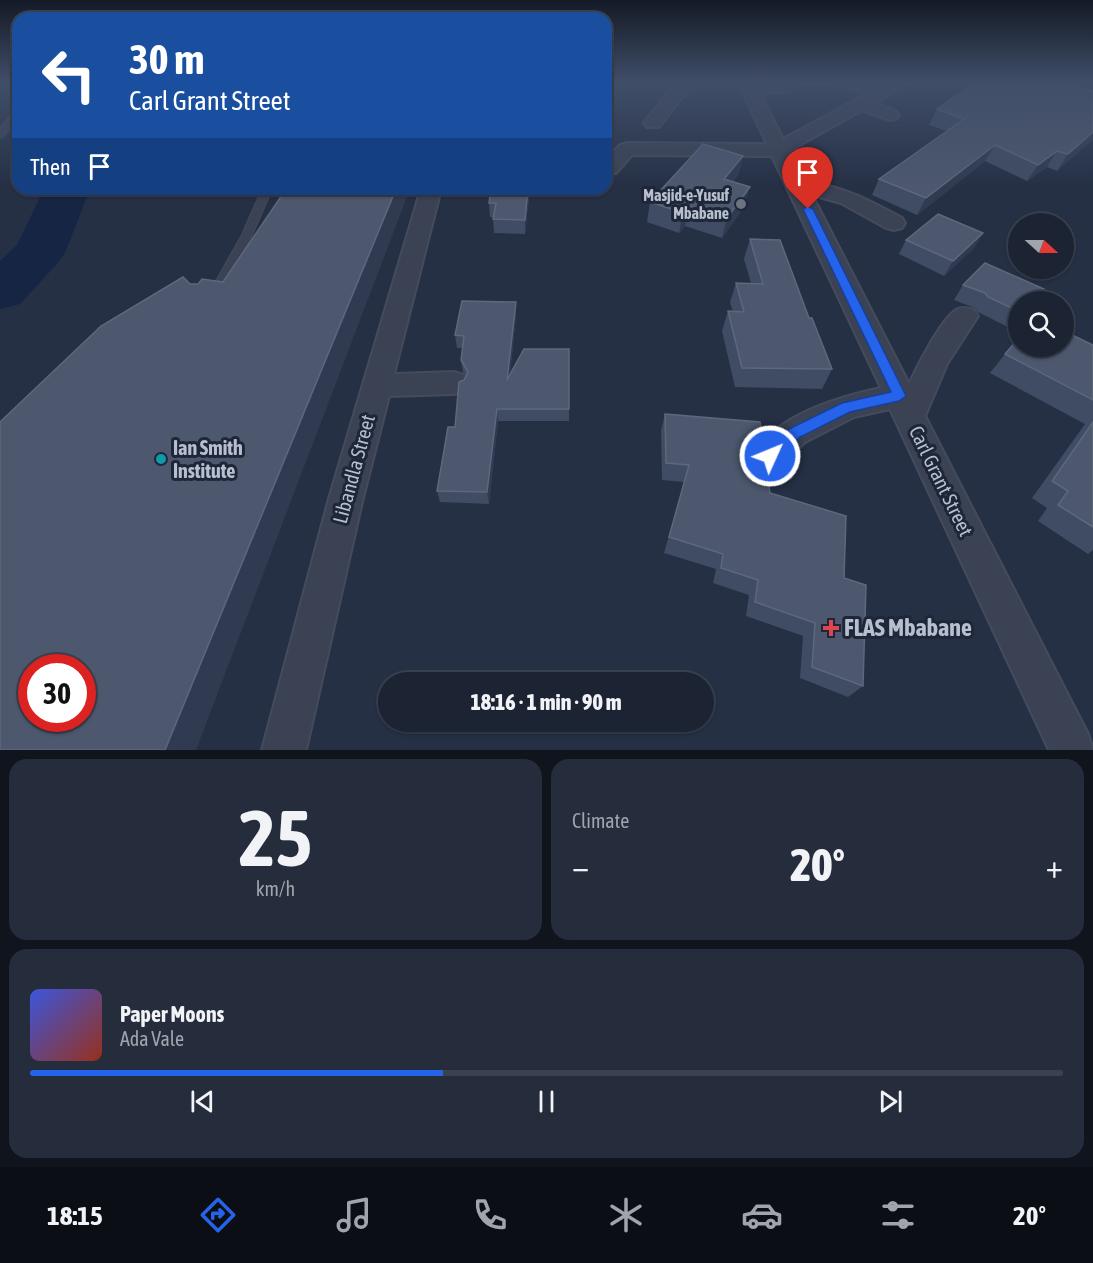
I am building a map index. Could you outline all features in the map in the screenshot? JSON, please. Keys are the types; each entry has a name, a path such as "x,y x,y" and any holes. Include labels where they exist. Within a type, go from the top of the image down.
{"street":[{"path":"653,123 658,117"},
{"name":"Carl Grant Street","path":"763,117 1072,750"},
{"path":"612,166 627,149 779,149 837,117"},
{"path":"798,188 822,189 850,198 894,223"},
{"name":"Libandla Street","path":"284,750 345,502 429,195"},
{"path":"770,456 795,433 847,407 904,406 924,379 942,345 964,316"},
{"path":"377,385 454,383"}],"lane":[{"path":"0,135 12,119"},
{"path":"208,304 247,235 264,195"}],"building":[{"path":"959,117 1093,117 1093,132 1068,154 1057,151 1038,165 995,145 926,198 879,179 964,119"},
{"path":"703,144 743,156 724,179 750,187 727,218 689,206 683,213 650,202"},
{"name":"Ian Smith Institute","path":"282,195 394,195 165,750 0,750 0,422 101,326 183,277 190,284 198,284 202,279 223,282"},
{"path":"490,195 527,195 525,220 493,219 496,203 489,203"},
{"path":"938,214 983,233 953,261 906,240"},
{"path":"750,239 780,240 809,318 812,318 832,369 742,368 728,311 744,312 736,283 763,284"},
{"path":"985,263 1008,273 1008,279 1021,279 1044,289 1042,291 1008,291 1008,306 988,297 985,293 963,285"},
{"path":"462,301 516,302 507,380 524,349 569,349 569,409 497,409 487,492 437,491 448,427 455,427 459,382 464,380 468,372 461,360 464,336 455,335"},
{"path":"1074,336 1093,345 1093,400 1011,357 1074,357"},
{"path":"665,414 760,422 762,435 760,440 763,446 770,493 846,516 844,578 866,585 863,686 812,667 815,623 755,602 758,580 721,568 723,554 669,537 689,465 666,463"},
{"path":"1093,422 1093,527 1058,505 1068,491 1052,481"}],"waterway":[{"path":"0,291 39,253 64,195"}],"place":[{"name":"Masjid-e-Yusuf Mbabane","path":"741,204"},
{"name":"Ian Smith Institute","path":"161,459"},
{"name":"FLAS Mbabane","path":"831,628"}],"route":[{"path":"770,456 795,433 847,407 899,396 808,209"}]}
